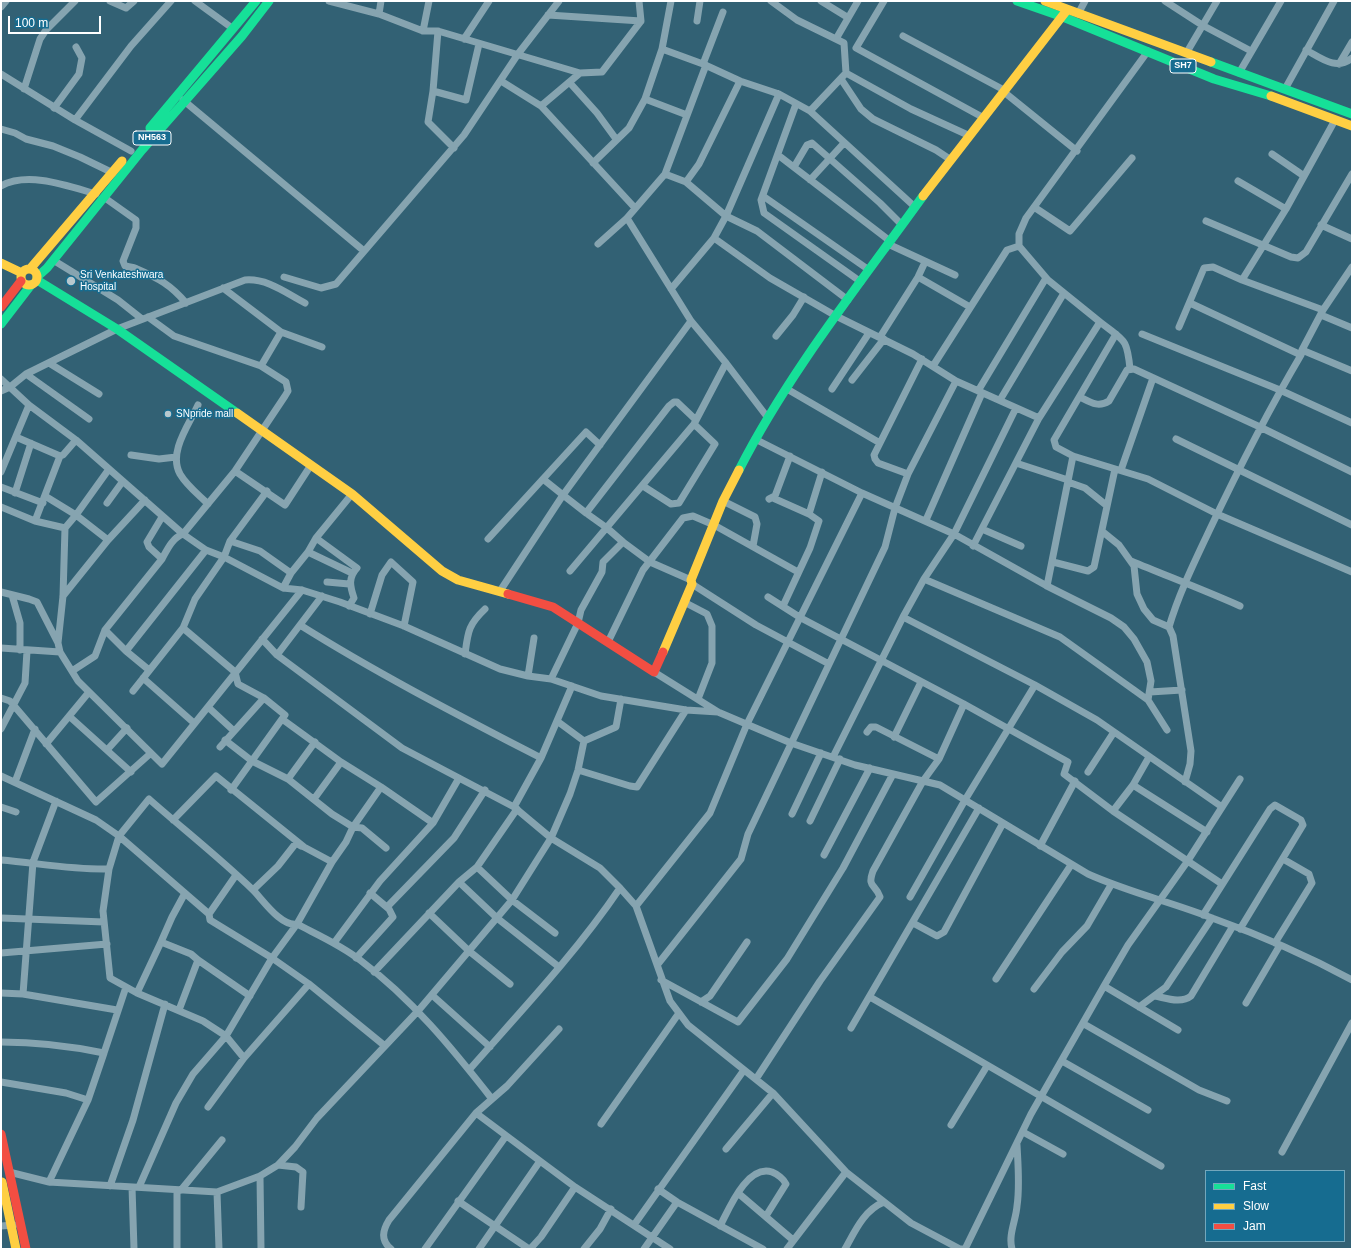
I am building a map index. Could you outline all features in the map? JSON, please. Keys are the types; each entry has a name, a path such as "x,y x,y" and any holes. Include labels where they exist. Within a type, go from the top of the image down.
{"main road":[{"name":"NH563","path":"1,307 24,274 96,194 232,28 256,1"},
{"name":"NH563","path":"1,324 35,281 106,198 142,150 185,102 269,1"},
{"name":"SH7","path":"1017,1 1063,17 1214,79 1261,92 1352,126"},
{"name":"SH7","path":"1045,1 1352,114"},
{"path":"35,281 117,329 263,430 352,494 442,571 458,580 553,607 654,672 684,602 723,501 755,439 768,418 836,316 915,207 1068,9"},
{"path":"1,263 24,274 35,272 35,281"},
{"path":"24,274 25,285 35,281"},
{"path":"1,1134 6,1226 16,1249"},
{"path":"3,1178 20,1224 26,1249"}],"street":[{"path":"1,7 6,1"},
{"path":"24,89 40,39 46,30 75,1"},
{"path":"110,1 126,8 134,1"},
{"path":"75,120 131,46 171,1"},
{"path":"329,1 378,14 423,31 438,31 580,73 602,72 641,21 639,1"},
{"path":"378,14 381,1"},
{"path":"423,31 429,1"},
{"path":"464,39 488,1"},
{"path":"284,277 321,288 328,288 336,284 454,148 518,54 560,1"},
{"path":"593,163 629,128 645,98 662,49 671,1"},
{"path":"697,21 700,1"},
{"path":"771,1 797,20 856,48 984,118"},
{"path":"782,9 786,1"},
{"path":"821,1 847,17"},
{"path":"836,39 847,17 858,1"},
{"path":"856,48 884,1"},
{"path":"1078,14 1085,1"},
{"path":"1165,1 1202,25 1251,51"},
{"path":"1187,52 1217,1"},
{"path":"1239,73 1281,1"},
{"path":"1285,90 1334,1"},
{"path":"197,2 232,28"},
{"path":"598,244 627,218 665,174 723,12"},
{"path":"548,15 641,21"},
{"path":"438,31 433,91 428,122 454,148"},
{"path":"903,36 1004,91 1076,151"},
{"path":"1339,64 1352,42"},
{"path":"810,111 846,72 844,43"},
{"path":"433,91 466,100 479,44"},
{"path":"54,108 79,74 82,58 76,47"},
{"path":"662,49 740,81 779,94 810,111 915,207"},
{"path":"1306,50 1332,63 1346,63 1352,58"},
{"path":"1130,369 1126,344 1116,334 1046,278 1019,246 1019,234 1026,218 1148,51"},
{"path":"846,72 911,109 970,136"},
{"path":"541,106 580,73"},
{"path":"1,74 54,108 131,151"},
{"path":"841,79 861,109 873,119 936,150 951,160"},
{"path":"501,81 541,106 635,208"},
{"path":"686,182 699,164 740,81"},
{"path":"570,83 597,113 616,139"},
{"path":"671,288 714,238 726,216 779,94"},
{"path":"177,95 364,252"},
{"path":"645,98 687,115"},
{"path":"796,104 763,196 762,209 764,213 861,282"},
{"path":"1242,280 1286,209 1336,120"},
{"path":"1,129 15,133 26,139 53,146 113,173"},
{"path":"794,167 810,142 812,142 829,159 880,203 902,225"},
{"path":"810,180 844,143"},
{"path":"1272,154 1304,176"},
{"path":"778,155 889,243 955,276"},
{"path":"1034,207 1070,231 1132,158"},
{"path":"665,174 686,182 726,216 757,231 848,300"},
{"path":"1206,221 1264,244 1291,257 1298,258 1304,255 1352,174"},
{"path":"1,186 12,182 34,180 96,194"},
{"path":"1238,181 1286,209"},
{"path":"763,196 869,270"},
{"path":"106,198 136,220 136,228 123,261 125,266 135,268 166,283 174,288 186,302"},
{"path":"627,218 691,321 726,362 768,418"},
{"path":"1321,225 1352,239"},
{"path":"714,238 770,278 836,316 922,359 956,381 1039,418"},
{"path":"933,366 1007,250 1019,246"},
{"path":"53,260 174,336 261,366 286,382 288,386 285,396 235,471 183,534 178,536 168,548 162,559 105,630 95,656 72,671"},
{"path":"852,380 882,338 918,277 925,262"},
{"path":"1179,327 1204,268 1213,267 1322,313 1352,328"},
{"path":"1169,627 1185,582 1260,427 1322,313 1349,277 1352,267"},
{"path":"918,277 970,307"},
{"path":"926,520 980,392 1046,278"},
{"path":"1,391 10,387 26,374 117,329 245,280 259,280 305,303"},
{"path":"223,288 281,332 322,348"},
{"path":"1000,400 1064,293"},
{"path":"776,336 793,315 804,298"},
{"path":"1190,303 1301,352 1352,371"},
{"path":"500,592 563,495 691,321"},
{"path":"974,546 1039,418 1100,322"},
{"path":"261,366 281,332"},
{"path":"832,389 869,333"},
{"path":"1116,334 1054,440 1056,447 1072,456 1148,479 1217,514 1352,572"},
{"path":"1142,334 1280,390 1352,423"},
{"path":"908,474 878,462 874,455 922,359"},
{"path":"570,571 608,528 695,422 726,362"},
{"path":"49,363 99,394"},
{"path":"1130,369 1260,427 1352,472"},
{"path":"1080,397 1095,405 1109,401 1123,376 1130,369"},
{"path":"26,374 89,418"},
{"path":"1053,562 1090,571 1094,567 1103,532 1106,505 1153,378"},
{"path":"1,379 29,405 76,440 183,534 206,550 224,557 283,588 302,590 322,596 404,626 500,669 528,676 551,679 601,696 686,710 718,712"},
{"path":"658,964 741,859 748,834 885,547 895,508 908,474 956,381"},
{"path":"787,389 880,443"},
{"path":"586,512 669,406 674,402 677,402 683,406 715,444 679,503 671,504 643,486"},
{"path":"1,472 29,405"},
{"path":"198,405 178,448 176,457 177,466 183,479 208,504"},
{"path":"810,820 881,661 903,617 924,579 954,534 1016,408"},
{"path":"488,539 586,432 600,445"},
{"path":"16,437 60,456"},
{"path":"755,439 862,493 926,520 954,534 1047,586 1111,618 1124,627 1134,639 1147,662 1151,681 1149,696"},
{"path":"1176,439 1352,525"},
{"path":"35,521 60,456 63,455 76,440"},
{"path":"15,493 31,443"},
{"path":"131,455 159,459 176,457"},
{"path":"783,606 819,523 818,519 809,514 771,499 790,456"},
{"path":"1047,586 1053,562 1072,456"},
{"path":"1016,463 1085,488 1106,505"},
{"path":"235,471 267,491 285,505 311,465"},
{"path":"58,643 63,596 65,528 109,469"},
{"path":"809,514 822,472"},
{"path":"543,479 650,562 691,582 756,625 829,664"},
{"path":"107,503 123,481"},
{"path":"1,487 15,493 44,500 76,515 108,540"},
{"path":"132,691 183,628 194,599 224,557 230,541 267,491"},
{"path":"636,906 710,813 747,724 862,493"},
{"path":"283,588 291,573 308,552 316,538 352,494"},
{"path":"63,596 108,540 145,500"},
{"path":"723,501 755,517 757,524 753,546"},
{"path":"1,507 35,521 65,528"},
{"path":"608,642 642,570 650,562 682,518 693,516 714,525 798,572"},
{"path":"162,517 147,542 149,547 162,559"},
{"path":"982,529 1021,546"},
{"path":"1103,532 1119,545 1136,570 1137,594 1144,609 1153,620 1169,627 1173,636 1191,758 1185,782"},
{"path":"316,538 357,568 352,574 349,584 354,598 349,606"},
{"path":"230,541 260,551 291,573"},
{"path":"551,679 578,624 582,610 604,567 604,562 623,542"},
{"path":"126,651 206,550"},
{"path":"308,552 352,574"},
{"path":"1130,561 1168,577 1185,582 1240,606"},
{"path":"370,614 382,575 391,562 413,582 404,626"},
{"path":"924,579 1060,637 1149,696 1167,730"},
{"path":"327,582 349,584"},
{"path":"1,593 37,602 58,643 60,652 78,681 162,764 302,590"},
{"path":"1,729 25,683 24,651 20,623 12,595"},
{"path":"277,655 322,596"},
{"path":"768,597 801,618 964,704 1068,762 1064,774 1113,811 1222,884"},
{"path":"684,602 707,614 712,626 712,663 698,699"},
{"path":"465,654 469,627 472,621 484,609"},
{"path":"903,617 1035,685 1097,720 1222,807"},
{"path":"300,625 352,658 541,758"},
{"path":"183,628 235,672 238,684 264,698 285,715 231,790"},
{"path":"105,630 126,651 149,670"},
{"path":"528,676 534,638"},
{"path":"262,639 277,655 402,748 485,790 515,808 551,838 600,868 636,906 658,964 661,980 670,1001 688,1025 773,1093 846,1172 924,1231 960,1249 965,1249 1017,1142 1041,1097 1128,945 1187,862 1240,779"},
{"path":"1,648 24,651 60,652"},
{"path":"654,672 718,712 791,743 870,768 940,786 979,808 1071,865 1111,884 1236,927 1277,944 1352,980"},
{"path":"143,678 194,723"},
{"path":"894,737 921,682"},
{"path":"910,897 965,800 1035,685"},
{"path":"374,972 459,882 477,867 515,808 541,758 572,686"},
{"path":"1149,696 1182,690"},
{"path":"46,744 89,692"},
{"path":"1,698 10,701 14,705 96,802 152,753"},
{"path":"220,747 264,698"},
{"path":"584,741 616,727 621,699"},
{"path":"756,1079 820,981 880,897 878,892 871,886 870,880 873,871 922,781 939,759 964,704"},
{"path":"208,708 234,732"},
{"path":"578,770 637,787 686,710"},
{"path":"68,716 132,772"},
{"path":"282,719 341,762 433,823"},
{"path":"557,721 584,741"},
{"path":"867,732 871,727 876,727 939,759"},
{"path":"107,750 127,728"},
{"path":"15,782 35,729"},
{"path":"1088,772 1114,732"},
{"path":"225,740 252,761 288,780 332,814 353,827 362,828 386,848"},
{"path":"3,1178 217,1192 260,1176 278,1165 295,1147 317,1118 418,1011 512,900 551,838 570,794 578,770 584,741"},
{"path":"288,780 315,742"},
{"path":"792,814 821,753"},
{"path":"1113,811 1133,785 1149,757"},
{"path":"314,799 341,762"},
{"path":"824,855 870,768"},
{"path":"661,980 738,1022 795,946 843,868 894,774"},
{"path":"1,776 96,820 119,836 209,914 210,920 272,958 309,984 386,1046"},
{"path":"173,820 216,776 231,790 304,847"},
{"path":"334,943 370,893 433,823 459,778"},
{"path":"1040,846 1075,781"},
{"path":"1133,785 1207,832"},
{"path":"134,1249 135,1187 176,1103 193,1074 226,1036 272,958 297,924 332,862 346,842 353,827 380,787"},
{"path":"387,907 454,838 485,790"},
{"path":"244,1058 226,1036 203,1021 137,993 110,978 103,911 110,869 119,836 149,799 253,890 283,920 291,925 297,924 334,943 374,972 418,1011 446,1041 492,1099"},
{"path":"23,994 30,919 33,862 56,802"},
{"path":"1155,996 1182,1000 1191,996 1282,859 1303,823 1301,820 1281,807 1275,805 1266,814 1203,915"},
{"path":"1,807 16,812"},
{"path":"851,1028 914,923 979,808"},
{"path":"914,923 937,936 944,932 1003,823"},
{"path":"253,890 278,866 296,843 332,862"},
{"path":"1246,1003 1277,944 1312,883 1309,874 1282,859"},
{"path":"1,860 33,862 85,870 110,869"},
{"path":"996,979 1071,865"},
{"path":"477,867 512,900 555,933"},
{"path":"209,914 236,875"},
{"path":"459,882 497,918 559,967"},
{"path":"1034,989 1049,969 1087,926 1111,884"},
{"path":"469,1070 559,967 608,906 620,888"},
{"path":"137,993 172,917 185,893"},
{"path":"356,958 393,917 392,912 370,893"},
{"path":"429,914 469,951 510,984"},
{"path":"1,918 104,922"},
{"path":"1139,1007 1166,987 1212,918"},
{"path":"161,942 191,954 250,996"},
{"path":"700,1002 710,996 747,942"},
{"path":"1,953 107,944"},
{"path":"179,1010 198,960"},
{"path":"208,1107 244,1058 309,984"},
{"path":"1104,986 1178,1030"},
{"path":"49,1182 88,1100 126,987"},
{"path":"1,993 23,994 118,1010"},
{"path":"432,995 490,1047"},
{"path":"870,997 1161,1166"},
{"path":"110,1186 137,1106 165,1004"},
{"path":"601,1124 679,1013"},
{"path":"1282,1152 1352,1023"},
{"path":"1084,1024 1199,1090 1227,1101"},
{"path":"391,1249 385,1243 383,1234 387,1224 476,1113 528,1064 559,1029"},
{"path":"1,1042 30,1042 104,1054"},
{"path":"1062,1061 1148,1110"},
{"path":"951,1125 987,1066"},
{"path":"634,1225 658,1189 744,1070"},
{"path":"1,1082 66,1093 88,1100"},
{"path":"726,1149 773,1093"},
{"path":"476,1113 575,1187 612,1209 670,1249"},
{"path":"1023,1132 1063,1154"},
{"path":"425,1249 506,1136"},
{"path":"177,1249 179,1190 222,1140"},
{"path":"1012,1249 1012,1224 1017,1209 1019,1185 1017,1142"},
{"path":"479,1249 540,1161"},
{"path":"278,1165 296,1167 303,1172 301,1207"},
{"path":"720,1226 738,1193 754,1173 760,1171 772,1173 780,1177 785,1182 785,1187 766,1216"},
{"path":"787,1249 846,1172"},
{"path":"260,1176 261,1249"},
{"path":"458,1201 529,1249 541,1237 575,1187"},
{"path":"658,1189 677,1202 763,1249"},
{"path":"217,1192 219,1249"},
{"path":"738,1193 793,1240"},
{"path":"644,1249 677,1202"},
{"path":"845,1249 867,1212 884,1202"},
{"path":"584,1249 600,1229 612,1209"},
{"path":"6,1226 20,1224"}],"traffic: fast":[{"path":"150,128 256,1"},
{"path":"37,277 47,268 142,150 242,36 269,1"},
{"path":"1017,1 1063,17 1214,79 1271,96"},
{"path":"1211,62 1352,114"},
{"path":"739,470 780,398 802,364 923,196"},
{"path":"37,280 117,329 237,413"},
{"path":"1,324 31,285"}],"traffic: slow":[{"path":"1045,1 1211,62"},
{"path":"923,196 1067,10"},
{"path":"1271,96 1352,126"},
{"path":"30,269 122,161"},
{"path":"1,263 22,273"},
{"path":"26,269 32,269 37,274 37,277 35,283 32,285 26,285 21,280 21,274 26,269"},
{"path":"237,413 352,494 442,571 458,580 508,594"},
{"path":"663,652 692,584 691,580 723,501 739,470"},
{"path":"2,1182 16,1249"}],"traffic: jam":[{"path":"1,307 21,281"},
{"path":"508,594 553,607 654,672 663,652"},
{"path":"1,1134 26,1249"}],"place":[{"name":"Sri Venkateshwara Hospital","path":"71,281"},
{"name":"SNpride mall","path":"168,414"}]}
